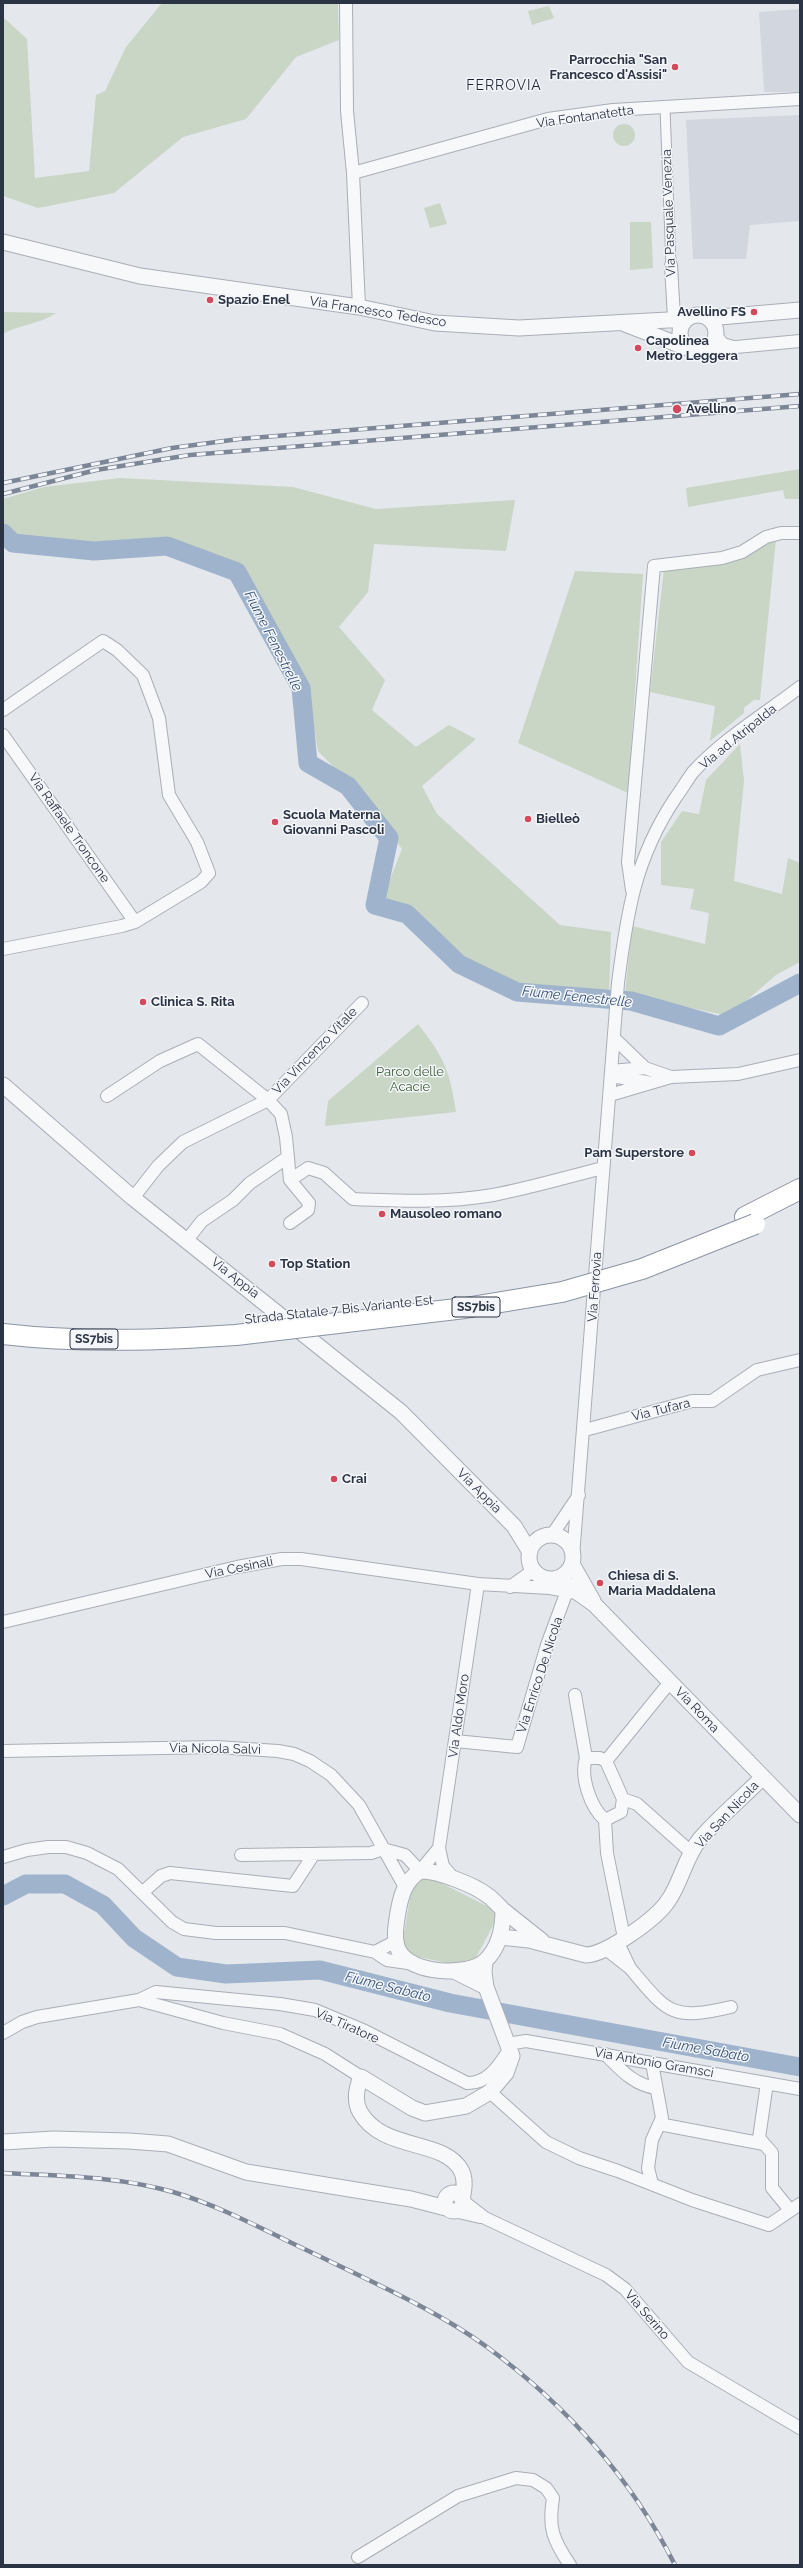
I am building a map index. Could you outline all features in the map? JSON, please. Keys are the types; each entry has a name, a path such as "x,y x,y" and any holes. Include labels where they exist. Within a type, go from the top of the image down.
{"highway":[{"name":"Strada Statale 7 Bis Variante Est","path":"750,1221 800,1189"},
{"name":"Strada Statale 7 Bis Variante Est","path":"3,1334 30,1337 139,1340 185,1332 529,1287 647,1256 750,1221 800,1201"},
{"name":"Strada Statale 7 Bis Variante Est","path":"3,1322 185,1332"},
{"path":"3,1342 30,1337"}],"street":[{"path":"346,3 347,111 353,173 359,307"},
{"name":"Via Fontanatetta","path":"353,173 548,119 613,110 800,99"},
{"name":"Via Pasquale Venezia","path":"665,108 671,265 680,318"},
{"name":"Via Francesco Tedesco","path":"3,242 140,276 359,307 435,323 519,328 680,318 697,315 713,327"},
{"path":"713,327 732,316 800,310"},
{"path":"680,318 683,323 681,335 682,341 698,349 710,347 713,327"},
{"path":"618,322 698,349 800,341"},
{"path":"713,327 723,344 734,347"},
{"path":"633,895 628,862 654,566 722,558 742,552 766,537 781,533 800,533"},
{"path":"3,710 102,641 117,650 143,675 159,718 169,795 197,842 208,873 201,882 135,922 110,929 3,949"},
{"name":"Via ad Atripalda","path":"616,1018 618,983 627,918 643,858 668,810 693,772 727,743 800,688"},
{"name":"Via Raffaele Troncone","path":"3,735 135,922"},
{"name":"Via Vincenzo Vitale","path":"133,1198 158,1166 183,1142 268,1100 362,1003"},
{"name":"Via Ferrovia","path":"573,1560 580,1494 616,1018"},
{"path":"614,1038 645,1068 671,1078"},
{"name":"Via Vincenzo Vitale","path":"107,1096 160,1061 198,1044 268,1100"},
{"path":"610,1095 671,1078 738,1074 800,1060"},
{"path":"611,1073 645,1068"},
{"path":"611,1073 654,1083"},
{"name":"Via Appia","path":"3,1085 133,1198 400,1412 514,1526 530,1552"},
{"path":"268,1100 281,1114 290,1180 309,1203 308,1210 290,1223"},
{"path":"187,1240 202,1221 233,1200 250,1183 288,1157"},
{"path":"290,1180 308,1168 324,1173 353,1199 402,1201 467,1198 493,1195 604,1168"},
{"name":"Via Tufara","path":"585,1430 692,1401 712,1402 757,1370 800,1360"},
{"path":"548,1535 565,1539 572,1550 573,1560 566,1574 554,1583 544,1578 534,1570 529,1558 530,1552 538,1539 548,1535 580,1494"},
{"name":"Via Appia","path":"514,1526 548,1535"},
{"name":"Via Cesinali","path":"3,1622 237,1567 282,1559 353,1565 478,1584 510,1587 554,1583"},
{"name":"Via Roma","path":"573,1560 594,1604"},
{"path":"510,1587 534,1570"},
{"name":"Via Roma","path":"554,1583 574,1592 594,1604 800,1815"},
{"name":"Via Aldo Moro","path":"439,1848 478,1584"},
{"name":"Via Enrico De Nicola","path":"455,1741 517,1746 547,1645 574,1592"},
{"path":"606,1761 670,1682"},
{"path":"575,1695 586,1758 583,1767 584,1779 596,1810 605,1820 606,1853 616,1943 630,1968 659,2002 672,2011 699,2015 731,2007"},
{"name":"Via Nicola Salvi","path":"3,1751 216,1747 278,1751 294,1754 310,1761 331,1774 347,1791 363,1812 405,1887"},
{"path":"586,1758 600,1758 606,1761 623,1799 621,1812 605,1820"},
{"name":"Via San Nicola","path":"500,1937 515,1937 586,1955 616,1943 660,1911 669,1901 692,1853 700,1840 763,1777"},
{"path":"623,1799 637,1804 692,1853"},
{"path":"3,1857 27,1850 48,1847 66,1847 83,1851 118,1869 172,1922 184,1928 216,1933 285,1933 375,1952 387,1960 415,1964"},
{"path":"242,1855 371,1853 383,1849 405,1855 425,1856 439,1848"},
{"path":"439,1848 420,1871 411,1878 405,1887 400,1904 396,1942 405,1959 422,1967 456,1972 486,1987"},
{"path":"3,2142 54,2139 129,2140 168,2144 246,2172 411,2199 454,2202 464,2178 456,2163 436,2151 384,2135 364,2120 356,2098 356,2087 361,2077 412,2108 425,2112 466,2106 490,2092 510,2067 512,2056 486,1987 484,1972 485,1961 500,1937 503,1910 486,1894 449,1876 443,1866 439,1848"},
{"path":"143,1892 161,1876 170,1873 293,1886 314,1854"},
{"path":"405,1855 420,1871 456,1880"},
{"name":"Via San Nicola","path":"503,1910 549,1946"},
{"path":"375,1952 396,1942"},
{"path":"456,1972 485,1961"},
{"name":"Via Tiratore","path":"3,2033 22,2022 37,2017 139,2000 156,1992 280,2004 315,2010 365,2031 467,2083 481,2081 488,2077 506,2042"},
{"name":"Via Tiratore","path":"139,2000 223,2023 280,2034 325,2054 361,2077"},
{"name":"Via Antonio Gramsci","path":"506,2042 526,2041 800,2089"},
{"path":"605,2054 626,2075 642,2086 656,2088"},
{"path":"652,2063 662,2118 652,2140 648,2168 652,2184"},
{"path":"490,2092 546,2142 578,2158 692,2200 769,2225 795,2207 772,2188 772,2153 759,2138 767,2083"},
{"path":"659,2124 764,2144"},
{"name":"Via Serino","path":"454,2202 606,2275 625,2289 688,2362 800,2428"},
{"path":"358,2557 458,2496 516,2478 533,2480 546,2488 553,2498 550,2516 555,2544 570,2565"}],"shaded area":[{"path":"800,9 800,92 764,92 759,12"},
{"path":"800,115 800,221 750,225 746,259 693,259 686,120"}],"green space":[{"path":"162,3 338,3 339,40 296,57 246,119 183,137 114,193 38,208 3,196 3,17 27,39 35,178 89,171 96,95 105,91 126,47"},
{"path":"549,6 554,18 532,25 528,11"},
{"path":"624,124 632,127 635,135 632,143 624,146 616,143 613,135 616,127"},
{"path":"440,203 447,224 430,228 424,208"},
{"path":"630,222 651,222 653,268 630,270"},
{"path":"3,312 56,313 43,320 16,328 3,334"},
{"path":"800,469 800,499 785,499 783,490 688,507 686,488"},
{"path":"120,478 293,487 376,509 515,500 506,551 374,544 368,592 339,627 385,680 372,710 416,747 449,725 476,739 422,786 437,814 560,925 611,932 609,995 519,987 463,963 410,911 381,902 402,849 354,788 318,751 307,688 240,572 171,545 107,547 16,539 3,527 3,499 44,487"},
{"path":"776,539 760,700 754,700 744,708 744,713 710,741 715,706 650,692 664,569 746,555"},
{"path":"575,571 643,574 628,793 518,743"},
{"path":"740,744 744,781 734,881 782,894 788,858 800,863 800,962 776,975 729,1016 625,994 632,926 705,944 709,913 690,909 694,889 661,885 661,842 682,811 699,814 706,780"},
{"name":"Parco delle Acacie","path":"418,1024 434,1046 444,1065 451,1086 456,1112 325,1126 328,1101"},
{"path":"423,1874 493,1909 496,1920 474,1961 465,1967 406,1954 402,1944 412,1887"}],"waterway":[{"name":"Fiume Fenestrelle","path":"3,533 13,543 94,551 167,546 237,572 301,688 308,763 348,786 389,838 375,905 407,914 459,964 517,992 631,1001 719,1026 800,983"},
{"name":"Fiume Sabato","path":"3,1896 26,1884 65,1884 103,1905 134,1938 177,1967 226,1974 320,1970 450,2003 800,2067"}],"railway":[{"path":"3,483 172,448 239,439 800,394"},
{"path":"3,494 96,470 190,455 800,406"},
{"path":"3,2173 110,2180 152,2187 192,2198 229,2213 384,2287 447,2321 487,2347 516,2369 544,2393 570,2419 617,2473 638,2502 658,2533 675,2565"}],"place":[{"name":"Parrocchia \"San Francesco d'Assisi\"","path":"675,67"},
{"name":"Spazio Enel","path":"210,300"},
{"name":"Avellino FS","path":"754,312"},
{"name":"Capolinea Metro Leggera","path":"638,348"},
{"name":"Avellino","path":"677,409"},
{"name":"Bielleò","path":"528,819"},
{"name":"Scuola Materna Giovanni Pascoli","path":"275,822"},
{"name":"Clinica S. Rita","path":"143,1002"},
{"name":"Pam Superstore","path":"692,1153"},
{"name":"Mausoleo romano","path":"382,1214"},
{"name":"Top Station","path":"272,1264"},
{"name":"Crai","path":"334,1479"},
{"name":"Chiesa di S. Maria Maddalena","path":"600,1583"}],"district":[{"name":"FERROVIA","path":"504,86"}]}
